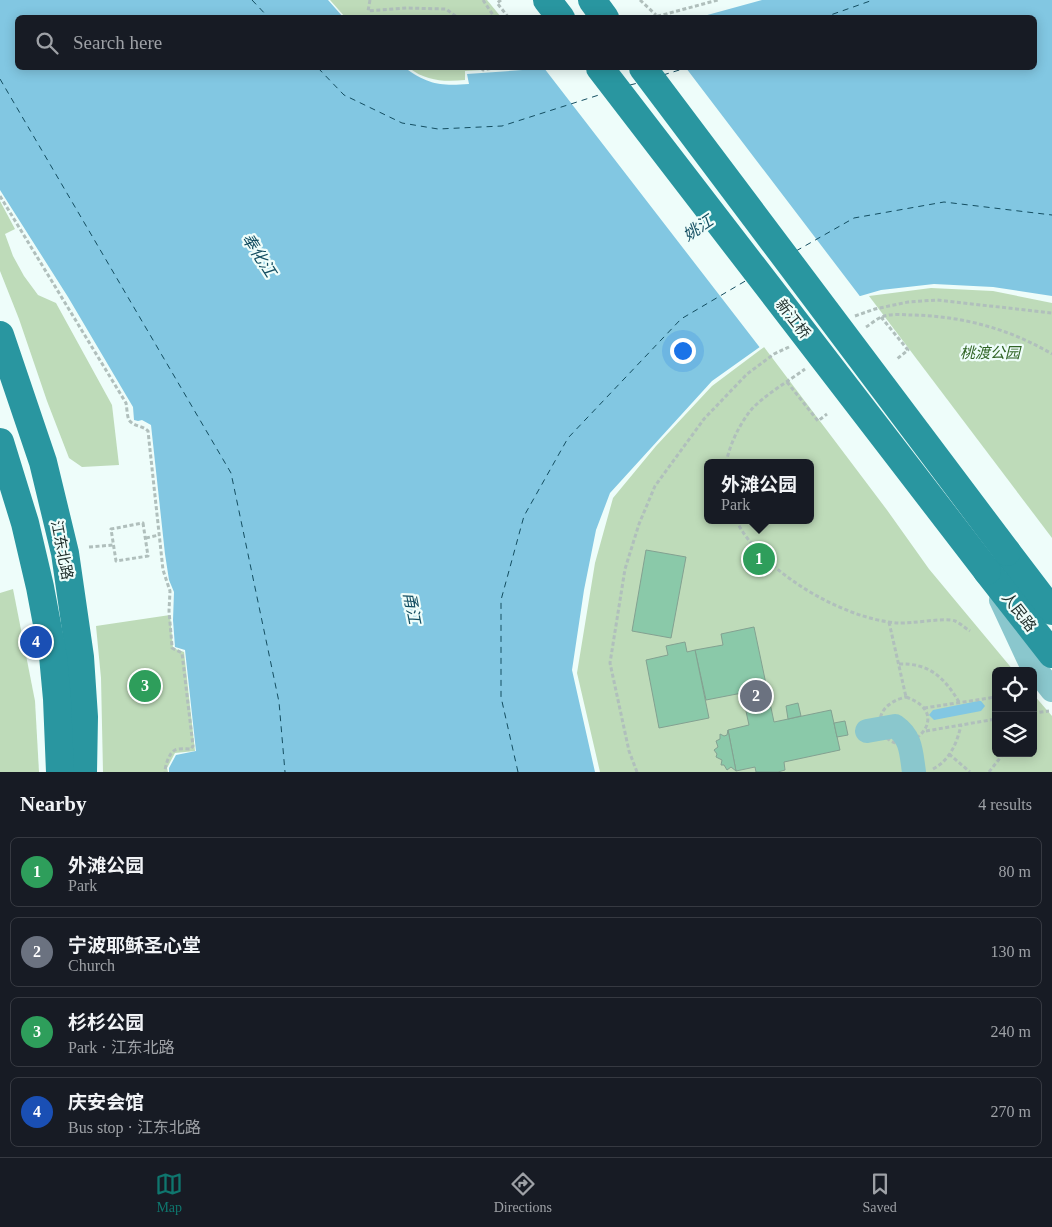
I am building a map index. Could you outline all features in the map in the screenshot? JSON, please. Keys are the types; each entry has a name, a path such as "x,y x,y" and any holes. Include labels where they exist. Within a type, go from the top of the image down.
{"main road":[{"path":"548,0 560,15"},
{"name":"新江桥","path":"602,70 988,573"},
{"name":"新江桥","path":"644,70 1010,555"},
{"name":"江东北路","path":"0,335 43,462 65,553 80,657 84,717 83,772"},
{"name":"江东北路","path":"0,442 25,523 53,656 60,772"},
{"name":"人民路","path":"1010,555 1052,611"},
{"name":"人民路","path":"988,573 1052,654"}],"street":[{"path":"1010,555 1052,591"},
{"path":"988,573 1030,662 1051,700"},
{"path":"867,730 895,726 904,732 909,743 914,772"}],"path":[{"path":"370,0 368,11 407,8 446,9 454,15"},
{"path":"482,0 493,15"},
{"path":"501,0 497,2 507,15"},
{"path":"640,0 656,15 718,0"},
{"path":"0,196 126,403 128,418 134,424 148,431 163,570 170,590 169,611 172,648 182,653 193,746 191,749 172,752 165,767 165,772"},
{"path":"846,319 875,309 908,302 937,300 1052,313"},
{"path":"866,328 881,317 895,314 931,316 974,322 1032,342 1052,354"},
{"path":"881,317 908,350 897,359"},
{"path":"637,772 629,751 610,663 625,569 639,524 655,486 704,420 747,374 774,354 790,346"},
{"path":"727,459 730,445 752,410 810,366"},
{"path":"787,382 818,421 827,414"},
{"path":"143,523 148,556 116,561 113,545 111,528 143,523"},
{"path":"739,524 751,543 776,567 802,588 835,606 889,622 953,620 970,631"},
{"path":"146,538 159,535"},
{"path":"89,547 113,545"},
{"path":"889,622 906,697 913,699 924,708 928,721 925,731 992,721"},
{"path":"898,664 910,664 925,668 941,677 959,702"},
{"path":"924,708 992,697"},
{"path":"1034,712 1051,700"},
{"path":"927,772 936,768 949,754 959,736 961,725"},
{"path":"949,754 970,772"},
{"path":"989,772 1001,757"}],"green space":[{"path":"330,0 487,0 499,15 343,15"},
{"path":"412,70 484,70 465,71 465,80 450,81 436,80"},
{"path":"0,201 15,229 5,234 13,256 24,276 38,295 56,303 112,405 119,465 82,467 69,458 0,271"},
{"name":"桃渡公园","path":"931,288 993,291 1052,303 1052,538 869,296"},
{"path":"764,347 929,569 1011,667 992,667 992,757 1037,757 1037,699 1052,716 1052,772 600,772 577,673 595,563 613,498 656,446 712,386"},
{"path":"13,589 35,701 39,772 0,772 0,593"},
{"path":"170,615 173,648 184,652 195,751 175,753 167,768 168,772 103,772 101,678 96,626"}],"water":[{"path":"0,0 328,0 341,15 15,15 15,70 408,70 428,81 451,85 469,84 467,74 523,70 1037,70 1037,15 707,15 762,0 1052,0 1052,296 993,287 934,284 881,290 819,308 778,334 712,381 610,493 596,530 584,590 572,670 595,772 169,772 169,768 176,755 196,751 185,650 175,647 173,620 174,592 169,580 165,554 151,425 142,420 134,420 133,407 68,297 0,190"},
{"path":"981,701 985,706 981,711 934,720 929,715 933,710"}],"pier":[{"path":"546,70 688,70 862,299 820,311 761,349"}],"building":[{"path":"646,550 686,557 671,638 632,631"},
{"path":"754,627 774,722 831,710 840,750 784,762 785,770 778,772 756,772 755,767 736,771 728,730 749,725 742,693 706,700 695,650 723,645 721,634"},
{"path":"685,642 687,652 695,650 709,718 659,728 646,660 668,655 666,646"},
{"path":"798,703 801,716 788,719 786,706"},
{"path":"845,721 848,735 837,737 834,723"},
{"path":"728,730 736,771 731,767 727,770 724,765 721,765 722,760 716,757 717,754 714,750 718,747 716,741 720,739 720,734 727,735"}],"ferry route":[{"path":"252,0 266,15"},
{"path":"830,15 873,0"},
{"path":"320,70 344,95 402,123 438,129 502,126 602,94"},
{"path":"663,75 679,70"},
{"path":"0,79 231,473 279,702 285,772"},
{"path":"630,85 638,83"},
{"path":"796,251 854,218 944,202 1052,215"},
{"path":"518,772 501,697 501,600 524,516 568,438 681,319 747,280"}],"place":[{"name":"外滩公园","path":"759,559"},
{"name":"庆安会馆","path":"36,642"},
{"name":"杉杉公园","path":"145,686"},
{"name":"宁波耶稣圣心堂","path":"756,696"}],"water label":[{"name":"姚江","path":"698,228"},
{"name":"奉化江","path":"259,255"},
{"name":"甬江","path":"412,608"}]}
